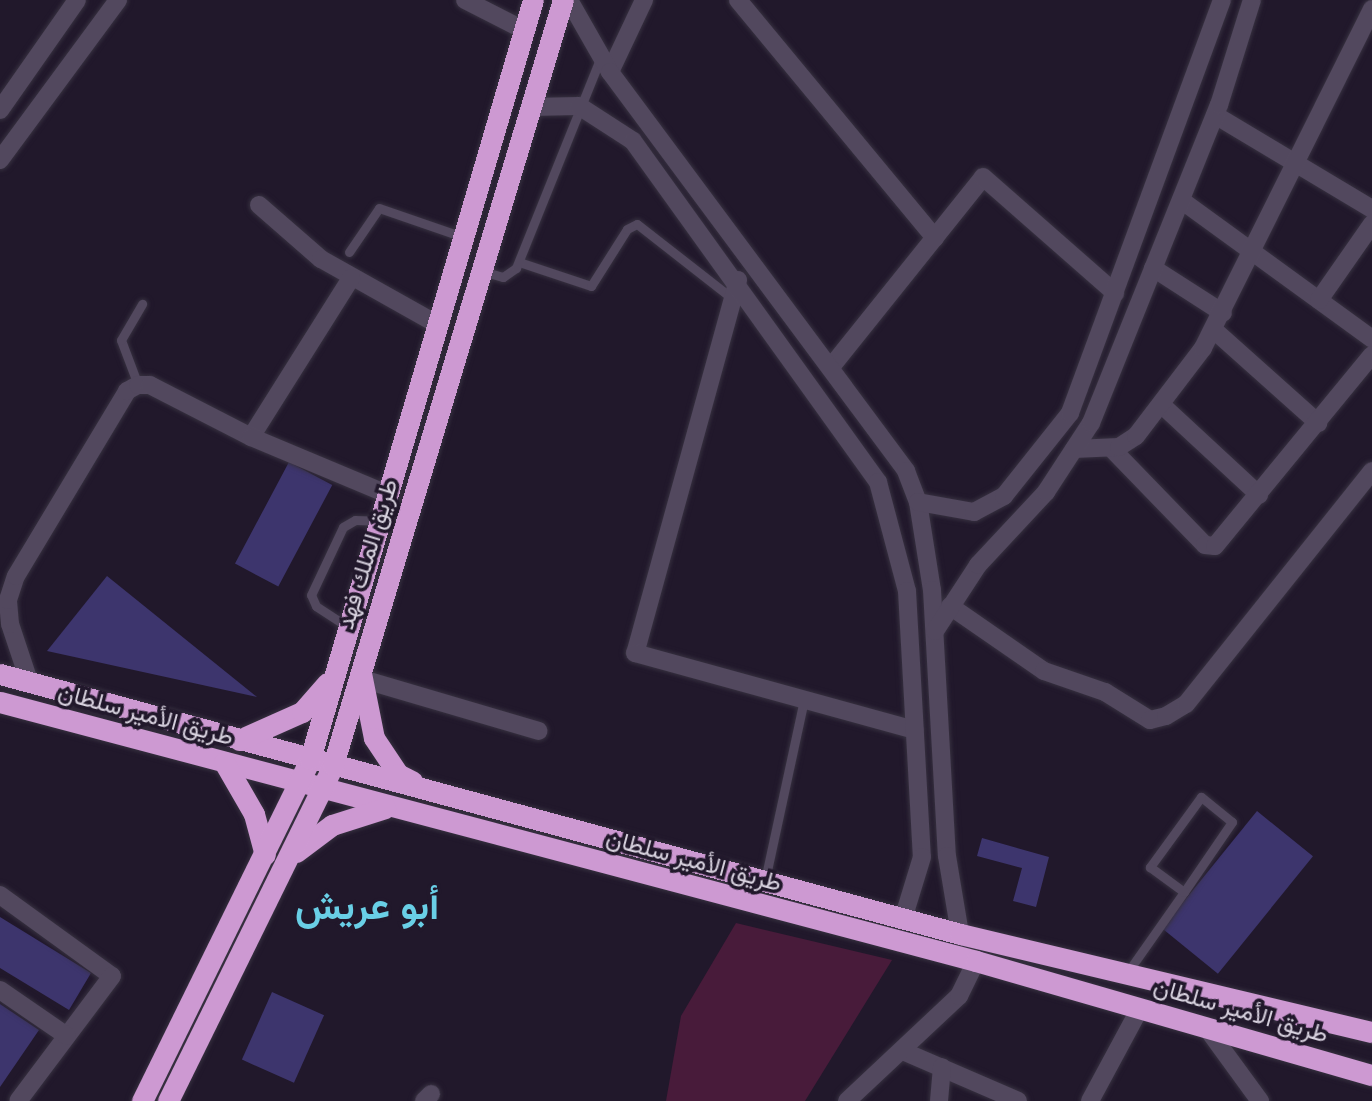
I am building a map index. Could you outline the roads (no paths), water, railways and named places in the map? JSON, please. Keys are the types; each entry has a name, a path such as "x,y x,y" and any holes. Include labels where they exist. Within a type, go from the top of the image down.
{"highway":[{"name":"طريق الملك فهد","path":"142,1101 301,783 310,759 533,0"},
{"name":"طريق الملك فهد","path":"168,1101 323,791 333,765 563,0"},
{"path":"239,740 302,712 338,662"},
{"path":"361,673 366,711 384,757 429,791"},
{"name":"طريق الأمير سلطان","path":"0,674 960,934 1372,1032"},
{"name":"طريق الأمير سلطان","path":"0,702 323,791 976,961 1372,1075"},
{"path":"224,762 254,814 265,855"},
{"path":"290,858 331,825 387,807"}],"street":[{"path":"3,100 77,0"},
{"path":"0,160 118,0"},
{"path":"465,0 524,30"},
{"path":"569,0 605,65 757,266 906,471 918,502 934,631 943,789 960,934"},
{"path":"605,65 644,0"},
{"path":"738,0 935,239"},
{"path":"918,502 974,512 1004,496 1070,413 1222,0"},
{"path":"934,631 950,606 1074,449 1091,423 1214,115 1252,0"},
{"path":"1074,449 1111,448 1136,436 1163,406 1223,313 1299,164 1372,9"},
{"path":"530,107 579,106 633,141 738,280 882,493 908,591 919,790 922,857 903,919"},
{"path":"1214,115 1372,209"},
{"path":"831,367 983,177 1115,293"},
{"path":"1181,200 1372,339"},
{"path":"259,205 351,278 437,324"},
{"path":"1319,300 1372,224"},
{"path":"757,266 738,280 635,653 915,730"},
{"path":"1153,268 1223,313"},
{"path":"251,437 351,278"},
{"path":"1214,330 1318,423"},
{"path":"1111,448 1205,545 1223,540 1372,355"},
{"path":"29,681 10,624 8,600 16,576 127,391 138,385 150,385 251,437 387,494"},
{"path":"1163,406 1259,495"},
{"path":"950,606 1044,670 1105,692 1150,720 1166,716 1186,704 1372,471"},
{"path":"361,673 538,731"},
{"path":"919,790 943,789"},
{"path":"0,895 112,976 18,1101"},
{"path":"847,1101 905,1052 960,996 976,961"},
{"path":"0,990 67,1036"},
{"path":"1090,1101 1140,1008"},
{"path":"1206,1027 1260,1101"},
{"path":"905,1052 1018,1101"},
{"path":"939,1101 942,1067"}],"lane":[{"path":"481,271 503,276 519,262 579,106 605,65"},
{"path":"349,252 379,208 463,237"},
{"path":"519,262 591,286 627,229 637,224 733,299"},
{"path":"138,385 121,340 142,304"},
{"path":"348,627 316,606 312,596 343,527 355,520 378,521"},
{"path":"765,881 804,699"},
{"path":"1127,974 1184,892 1232,822 1201,797 1150,867 1184,892"}],"district":[{"name":"أبو عريش","path":"367,907"}]}
